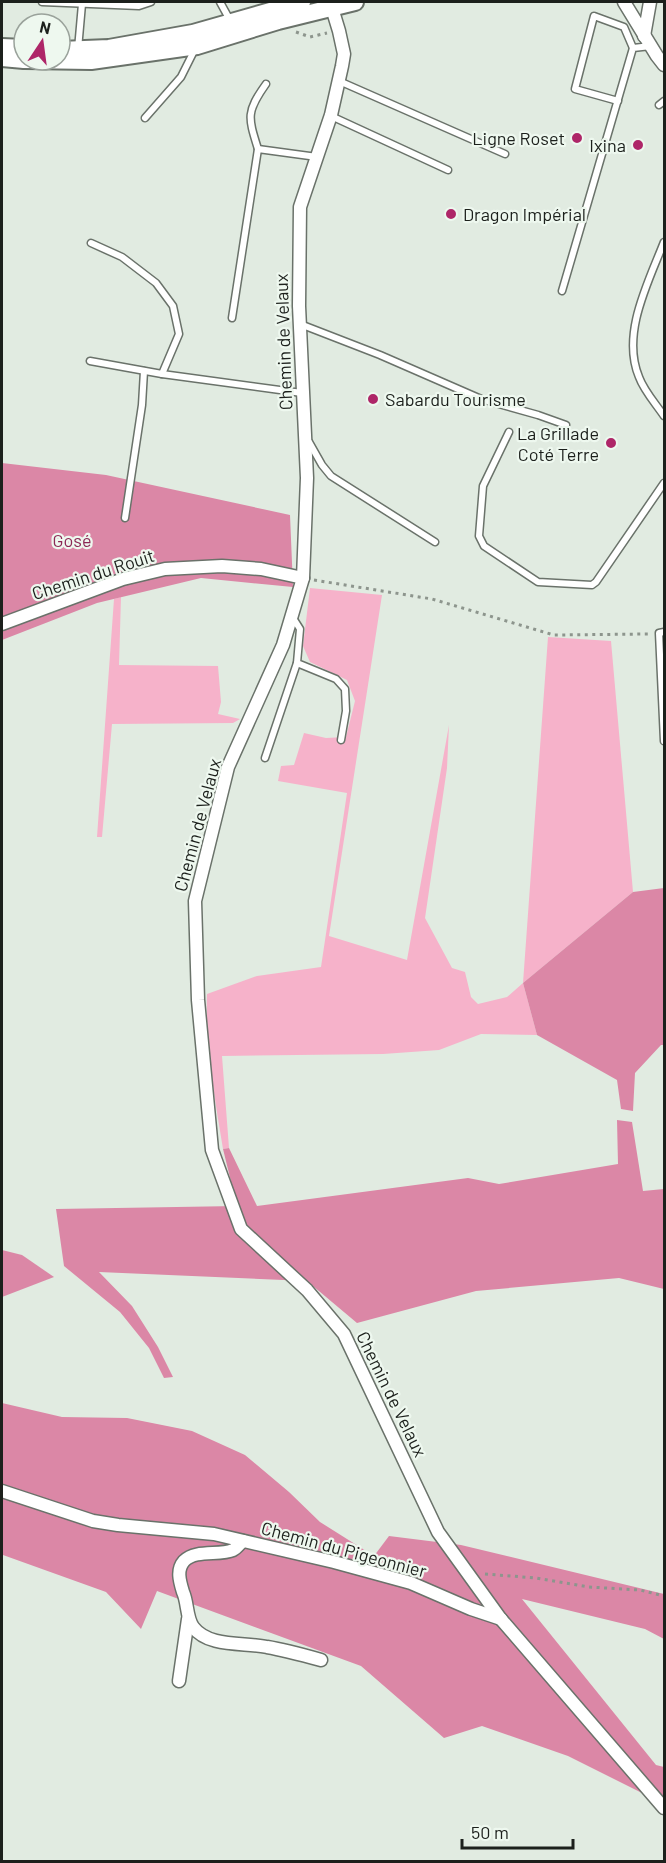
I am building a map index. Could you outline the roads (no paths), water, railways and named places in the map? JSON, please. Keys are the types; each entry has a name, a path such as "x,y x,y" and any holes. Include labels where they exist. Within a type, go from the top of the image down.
{"main road":[{"path":"72,54 77,55 193,33 302,2"},
{"path":"72,55 135,56 197,46 278,21 355,2"}],"street":[{"path":"624,2 664,65"},
{"path":"647,41 650,2"},
{"name":"Chemin de Velaux","path":"332,8 344,54 331,115 300,207 300,324 307,478 303,578 283,645 228,767 195,902 198,1000 212,1150 241,1229 307,1290 344,1334 438,1532 501,1619"},
{"name":"Chemin du Rouit","path":"2,624 123,579 165,569 222,566 261,569 303,578"},
{"name":"Chemin du Pigeonnier","path":"2,1491 93,1521 214,1534 334,1562 411,1583 471,1609 501,1619"},
{"path":"178,1681 188,1619 186,1598 180,1582 179,1570 184,1561 194,1556 234,1550 243,1540"},
{"path":"188,1619 195,1629 220,1641 279,1649 321,1660"},
{"path":"501,1619 664,1808"}],"lane":[{"path":"42,2 139,6 151,2"},
{"path":"220,2 231,23"},
{"path":"77,55 82,4"},
{"path":"562,291 618,101 633,48 624,27 594,16 575,89 618,101"},
{"path":"633,48 647,41"},
{"path":"145,118 181,77 197,46"},
{"path":"339,81 506,154"},
{"path":"232,318 258,149 252,130 250,112 253,103 266,84"},
{"path":"331,115 448,170"},
{"path":"258,149 318,158"},
{"path":"664,242 636,319 632,347 639,377 664,416"},
{"path":"91,243 122,257 156,283 173,306 179,334 162,375"},
{"path":"656,263 664,263"},
{"path":"300,324 380,355 481,399 566,425"},
{"path":"90,361 162,375 302,393"},
{"path":"125,518 142,405 144,371"},
{"path":"509,432 483,486 479,536 484,546 538,582 592,585 596,582 664,483"},
{"path":"305,434 322,465 331,476 435,542"},
{"path":"265,758 297,663 300,629 292,616"},
{"path":"662,633 664,741"},
{"path":"297,663 336,679 345,689 346,711 341,740"}],"place":[{"name":"Ligne Roset","path":"577,138"},
{"name":"Ixina","path":"638,145"},
{"name":"Dragon Impérial","path":"451,214"},
{"name":"Sabardu Tourisme","path":"373,399"},
{"name":"La Grillade Coté Terre","path":"611,443"}],"park label":[{"name":"Gosé","path":"72,540"}]}
